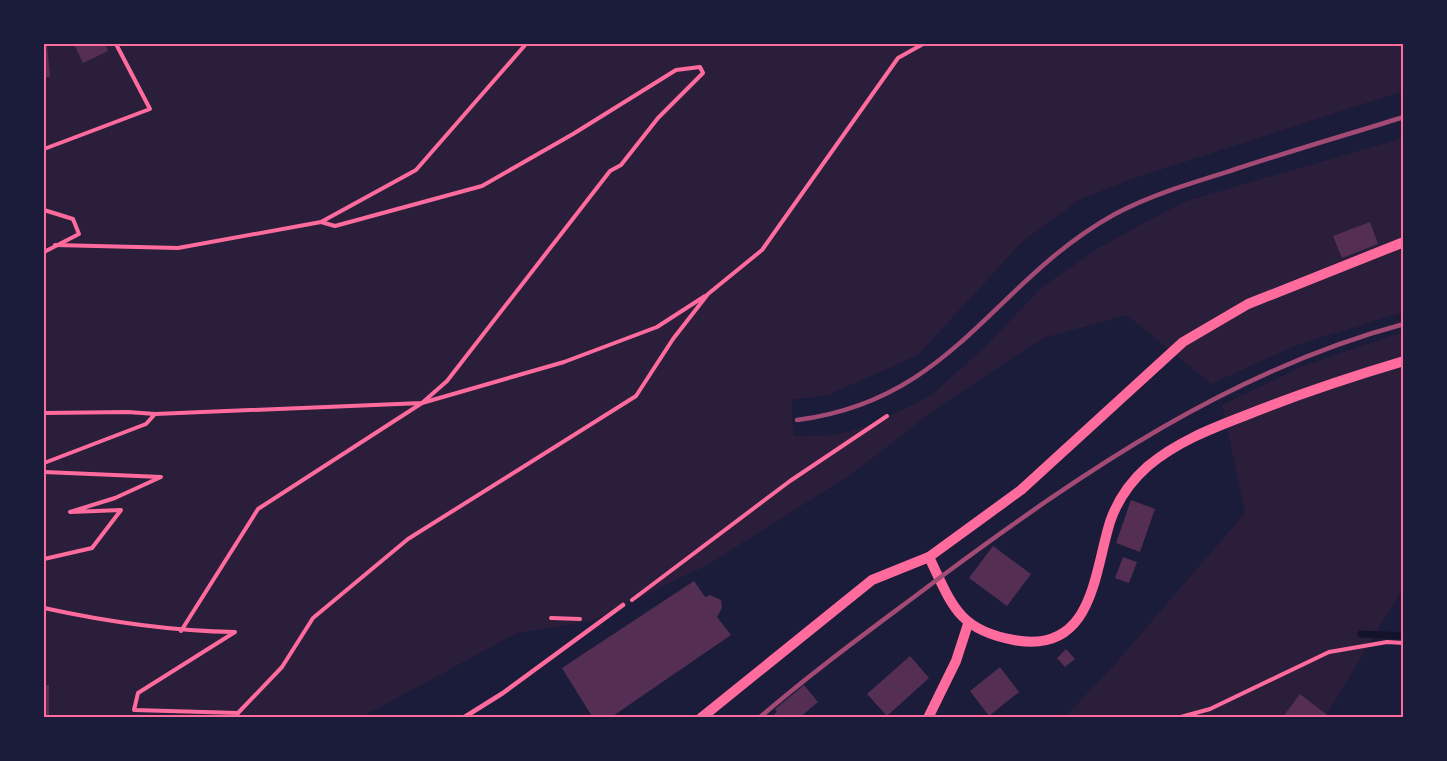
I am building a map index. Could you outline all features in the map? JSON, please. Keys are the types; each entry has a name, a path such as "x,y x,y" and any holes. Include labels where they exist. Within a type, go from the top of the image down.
{"street":[{"path":"701,717 872,580 929,557 1021,490 1155,365 1192,336 1248,304 1404,242"},
{"path":"929,557 947,593 968,624 991,636 1025,642 1059,634 1075,623 1088,605 1098,577 1111,520 1118,504 1140,474 1168,450 1197,434 1275,403 1404,361"},
{"path":"928,717 956,661 968,624"}],"lane":[{"path":"463,717 502,693 623,605"}],"path":[{"path":"44,149 150,109 116,44"},
{"path":"55,245 178,248 321,222 416,170 526,44"},
{"path":"44,413 155,414 422,403 564,362 657,327 708,294 762,250 898,58 923,44"},
{"path":"181,631 258,508 422,403 447,381 609,171 621,165 658,118 703,73 700,67 676,70 573,134 482,186 335,226 321,222"},
{"path":"44,210 73,219 79,234 44,252"},
{"path":"228,717 238,713 282,667 313,618 408,539 636,396 673,339 708,294"},
{"path":"44,463 146,424 155,414"},
{"path":"623,605 655,585 790,481 887,416"},
{"path":"44,472 160,477 115,498 70,512 121,510 92,548 44,559"},
{"path":"44,608 108,622 181,631 235,632 138,693 134,710 238,713"},
{"path":"551,618 569,620 588,618"},
{"path":"1177,717 1210,709 1329,652 1387,642 1404,643"}],"shaded area":[{"path":"44,44 1403,44 1403,91 1129,180 1079,200 1022,242 918,355 828,395 792,400 793,436 836,435 875,423 930,396 984,348 1042,287 1100,247 1183,202 1403,138 1403,312 1297,345 1211,384 1127,315 1043,338 939,407 850,475 709,564 592,621 517,633 362,717 44,717"},
{"path":"1403,332 1403,588 1325,717 1064,718 1115,664 1245,513 1222,405 1303,366"}],"building":[{"path":"44,44 47,44 50,77 44,77"},
{"path":"74,44 105,44 108,51 83,63"},
{"path":"1370,222 1378,244 1342,258 1333,236"},
{"path":"1131,500 1155,509 1140,552 1116,543"},
{"path":"993,546 1031,574 1007,606 969,578"},
{"path":"1123,557 1137,562 1129,583 1115,578"},
{"path":"694,581 705,597 710,595 721,600 722,608 717,617 731,635 610,718 593,718 562,668"},
{"path":"1066,649 1075,659 1065,667 1057,658"},
{"path":"910,656 929,678 887,716 867,694"},
{"path":"1000,667 1019,692 989,716 970,691"},
{"path":"44,685 49,685 49,718 44,718"},
{"path":"804,685 818,702 799,718 770,718 777,712 775,709"},
{"path":"1300,694 1327,715 1324,718 1282,718"}],"waterway":[{"path":"1361,634 1404,636"}],"railway":[{"path":"797,420 851,408 896,389 934,364 969,335 1036,272 1072,242 1115,214 1186,185 1404,117"},
{"path":"759,718 826,663 995,537 1049,499 1161,428 1279,368 1340,344 1404,324"}]}
